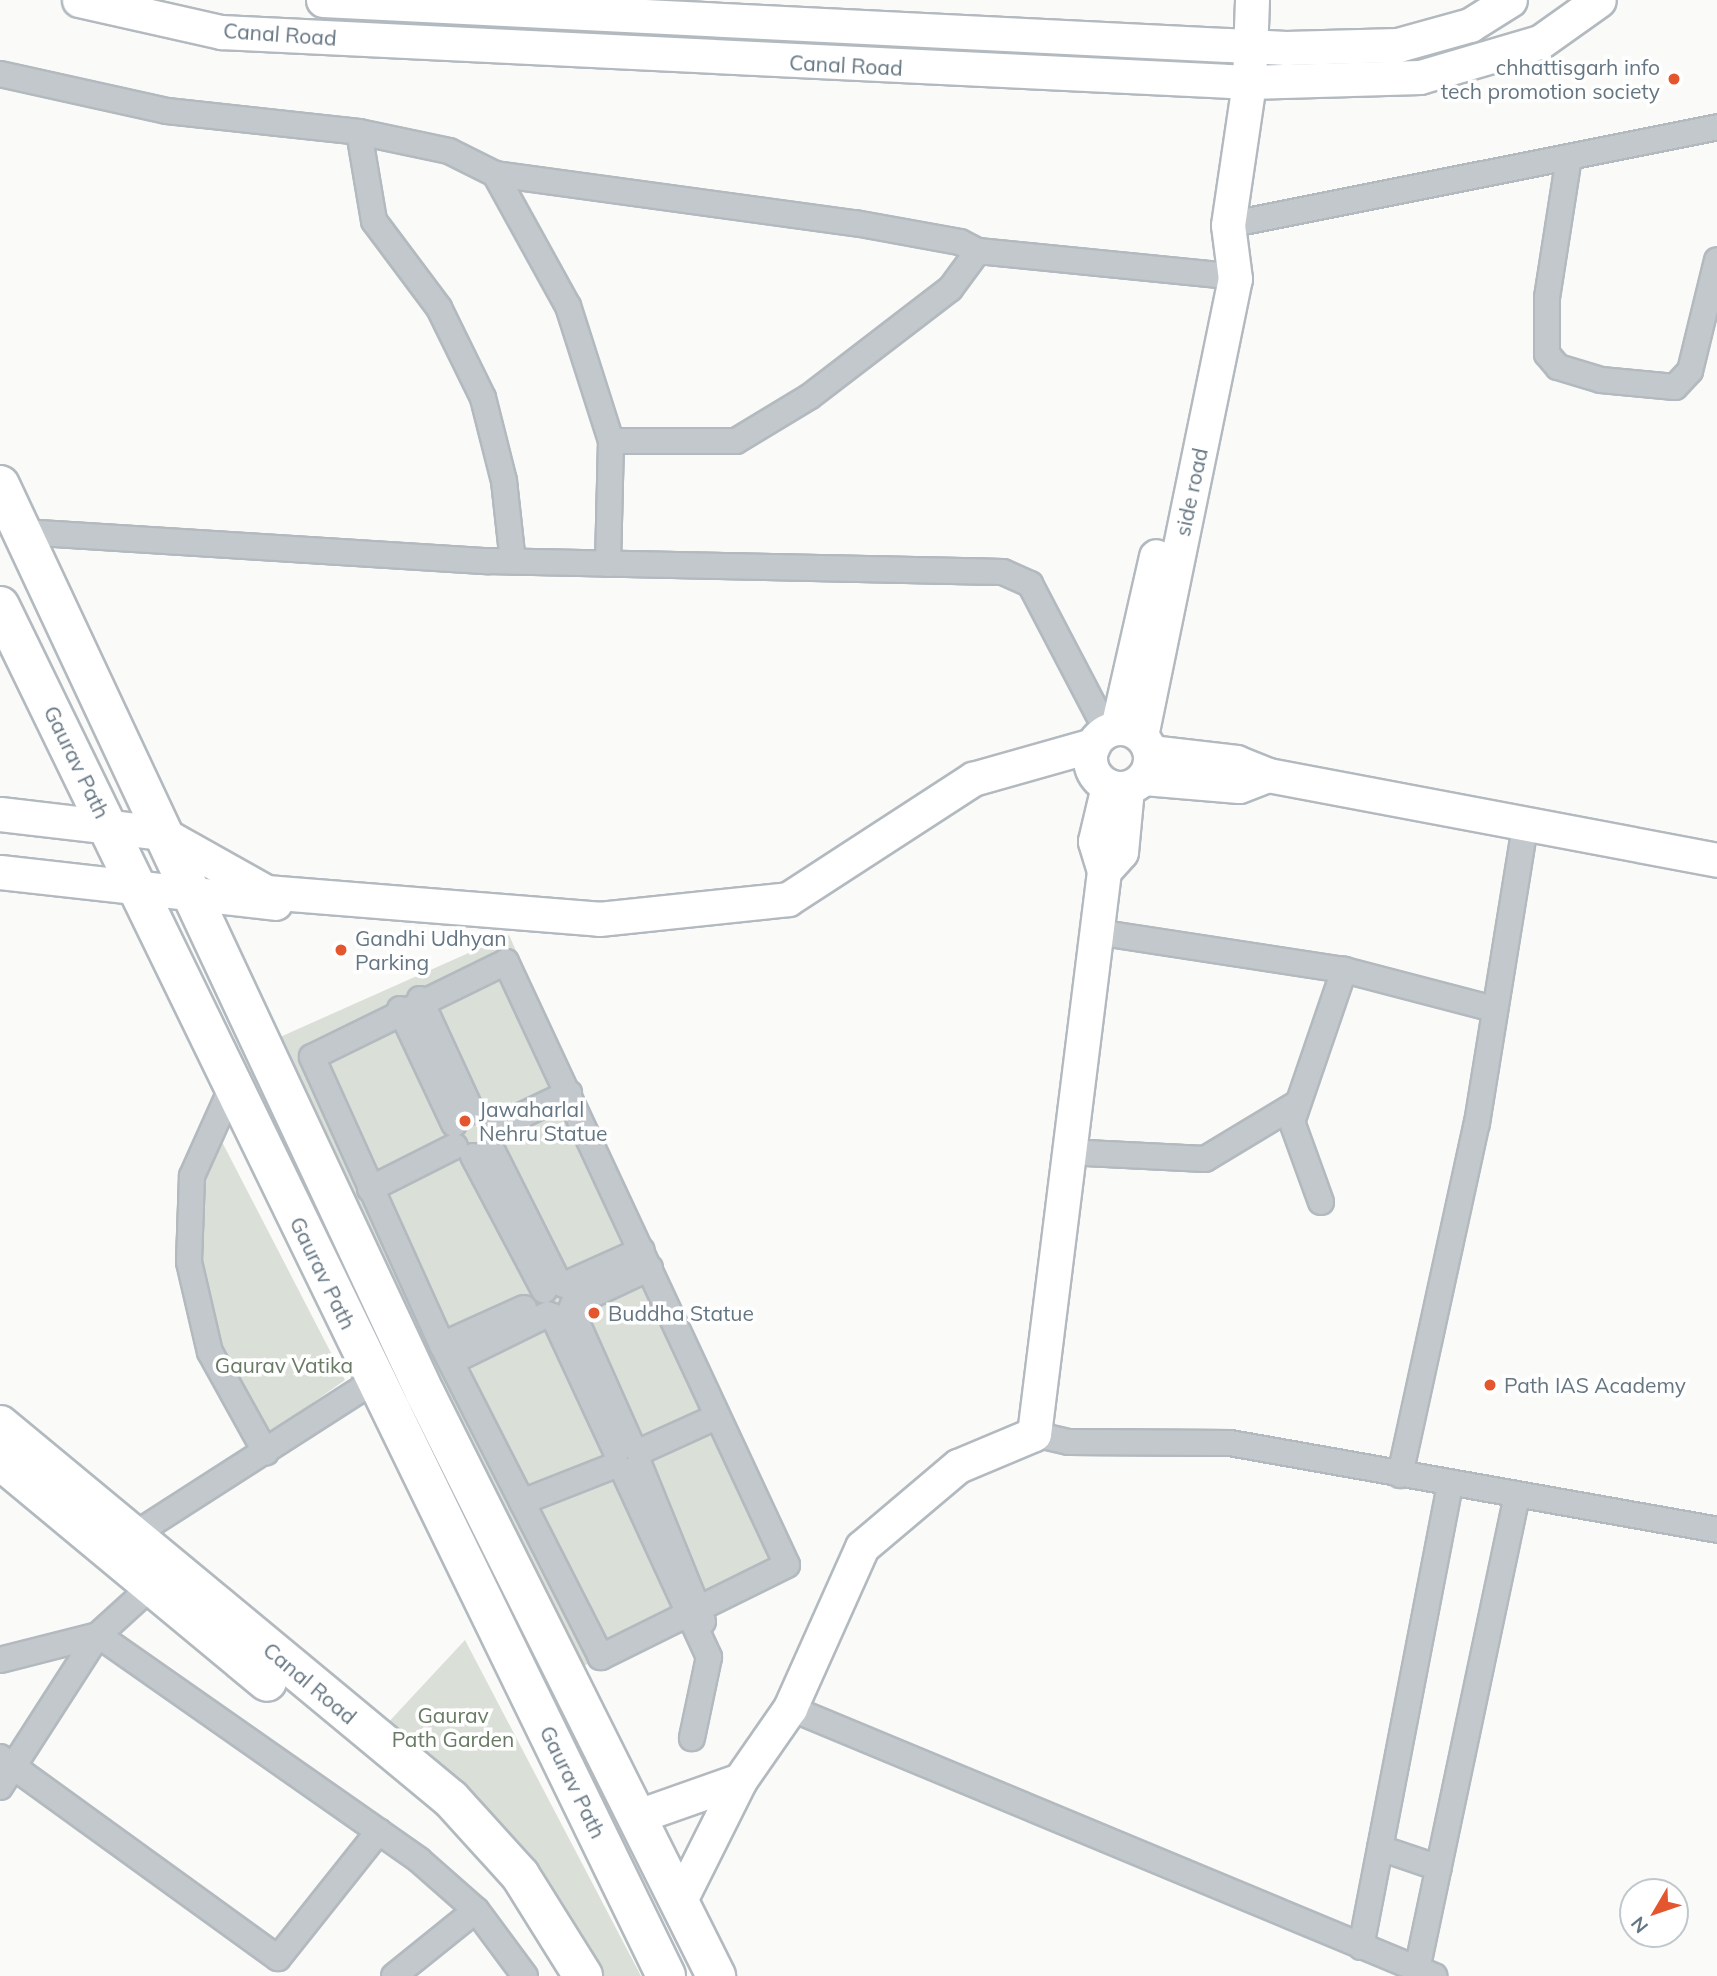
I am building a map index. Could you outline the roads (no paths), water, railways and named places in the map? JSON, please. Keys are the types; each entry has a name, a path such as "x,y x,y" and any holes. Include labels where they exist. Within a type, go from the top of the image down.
{"main road":[{"path":"0,485 425,1393 716,1976"},
{"name":"Gaurav Path","path":"0,606 137,883 232,1087 666,1976"},
{"name":"Canal Road","path":"0,1424 137,1533 451,1799 520,1875 583,1976"},
{"path":"0,1460 405,1791 500,1885 560,1976"}],"street":[{"name":"Canal Road","path":"79,0 221,32 1249,82 1420,77 1540,42 1599,0"},
{"name":"Canal Road","path":"323,0 1249,46 1398,45 1470,25 1510,0"},
{"name":"side road","path":"1096,932 1104,871 1095,841 1120,756 1225,250 1249,82 1252,0"},
{"path":"0,74 167,111 359,132 449,152 495,174 855,223 960,242 978,251 1225,250 1569,157 1717,127"},
{"path":"359,132 374,221 439,308 483,398 504,481 513,562"},
{"path":"1569,157 1547,297 1547,354 1558,367 1601,380 1675,387 1690,370 1714,294 1717,260"},
{"path":"495,174 568,306 611,440 608,564"},
{"path":"611,440 736,441 810,397 950,289 978,251"},
{"path":"23,532 513,562 1003,572 1030,584 1120,756"},
{"path":"0,872 137,883 193,895 611,928 797,910 979,792 1120,756"},
{"path":"0,814 107,824 162,833 266,892 599,919 788,899 973,779 1120,756 1239,786 1268,775 1525,826 1717,860"},
{"path":"1400,1475 1443,1295 1525,826"},
{"path":"1034,1434 1066,1152 1096,932 1344,970 1494,1009"},
{"path":"506,962 787,1565 601,1657 447,1354 312,1057 407,1003 506,962"},
{"path":"1321,1202 1292,1122 1344,970"},
{"path":"407,1003 557,1300 628,1458 692,1611 709,1657 692,1738"},
{"path":"232,1087 192,1176 188,1262 210,1352 266,1453"},
{"path":"370,1189 473,1136 569,1093"},
{"path":"1066,1152 1206,1158 1296,1104"},
{"path":"447,1354 646,1259"},
{"path":"375,1380 266,1453 137,1533 152,1586 98,1635 4,1771 278,1958 379,1831"},
{"path":"522,1502 628,1458 716,1417"},
{"path":"680,1900 740,1780 790,1708 862,1547 958,1466 1034,1434 1069,1442 1230,1443 1717,1530"},
{"path":"1361,1947 1450,1484"},
{"path":"790,1708 1426,1973 1439,1868 1517,1495"},
{"path":"0,1660 98,1635 379,1831 475,1910 525,1976"},
{"path":"638,1816 740,1780"},
{"path":"1380,1848 1439,1868"},
{"path":"394,1976 475,1910"}],"place":[{"name":"chhattisgarh info tech promotion society","path":"1674,79"},
{"name":"Gandhi Udhyan Parking","path":"341,950"},
{"name":"Jawaharlal Nehru Statue","path":"465,1121"},
{"name":"Buddha Statue","path":"594,1313"},
{"name":"Path IAS Academy","path":"1490,1385"}],"park label":[{"name":"Gaurav Vatika","path":"284,1365"},
{"name":"Gaurav Path Garden","path":"453,1727"}]}
